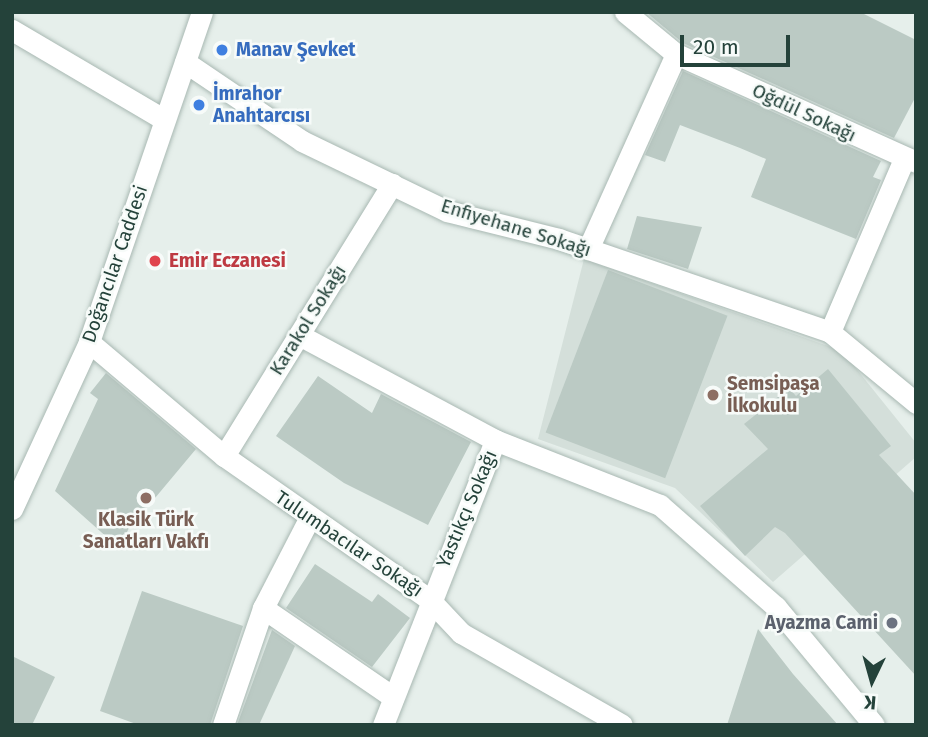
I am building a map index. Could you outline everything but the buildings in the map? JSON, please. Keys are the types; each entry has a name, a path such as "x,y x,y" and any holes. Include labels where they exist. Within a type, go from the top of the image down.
{"street":[{"name":"Doğancılar Caddesi","path":"12,509 21,470 89,342 163,119 202,12"},
{"name":"Oğdül Sokağı","path":"634,15 676,54 910,161"},
{"path":"12,30 163,119"},
{"path":"588,249 676,54"},
{"name":"Enfiyehane Sokağı","path":"185,62 302,141 447,211 588,249 830,332"},
{"path":"910,161 830,332 916,402"},
{"name":"Karakol Sokağı","path":"224,456 392,184"},
{"path":"299,335 495,440 660,505 776,607 874,725"},
{"name":"Tulumbacılar Sokağı","path":"89,342 224,456 309,519 429,599 461,633 622,725"},
{"name":"Yastıkçı Sokağı","path":"383,725 429,599 495,440"},
{"path":"223,725 263,608 309,519"},
{"path":"263,608 393,697"}],"shaded area":[{"name":"Semsipaşa İlkokulu","path":"584,259 842,351 916,443 916,457 773,582 675,488 538,439"}],"place":[{"name":"Manav Şevket","path":"222,50"},
{"name":"İmrahor Anahtarcısı","path":"199,105"},
{"name":"Emir Eczanesi","path":"155,261"},
{"name":"Semsipaşa İlkokulu","path":"713,395"},
{"name":"Klasik Türk Sanatları Vakfı","path":"146,498"},
{"name":"Ayazma Cami","path":"892,623"}]}
